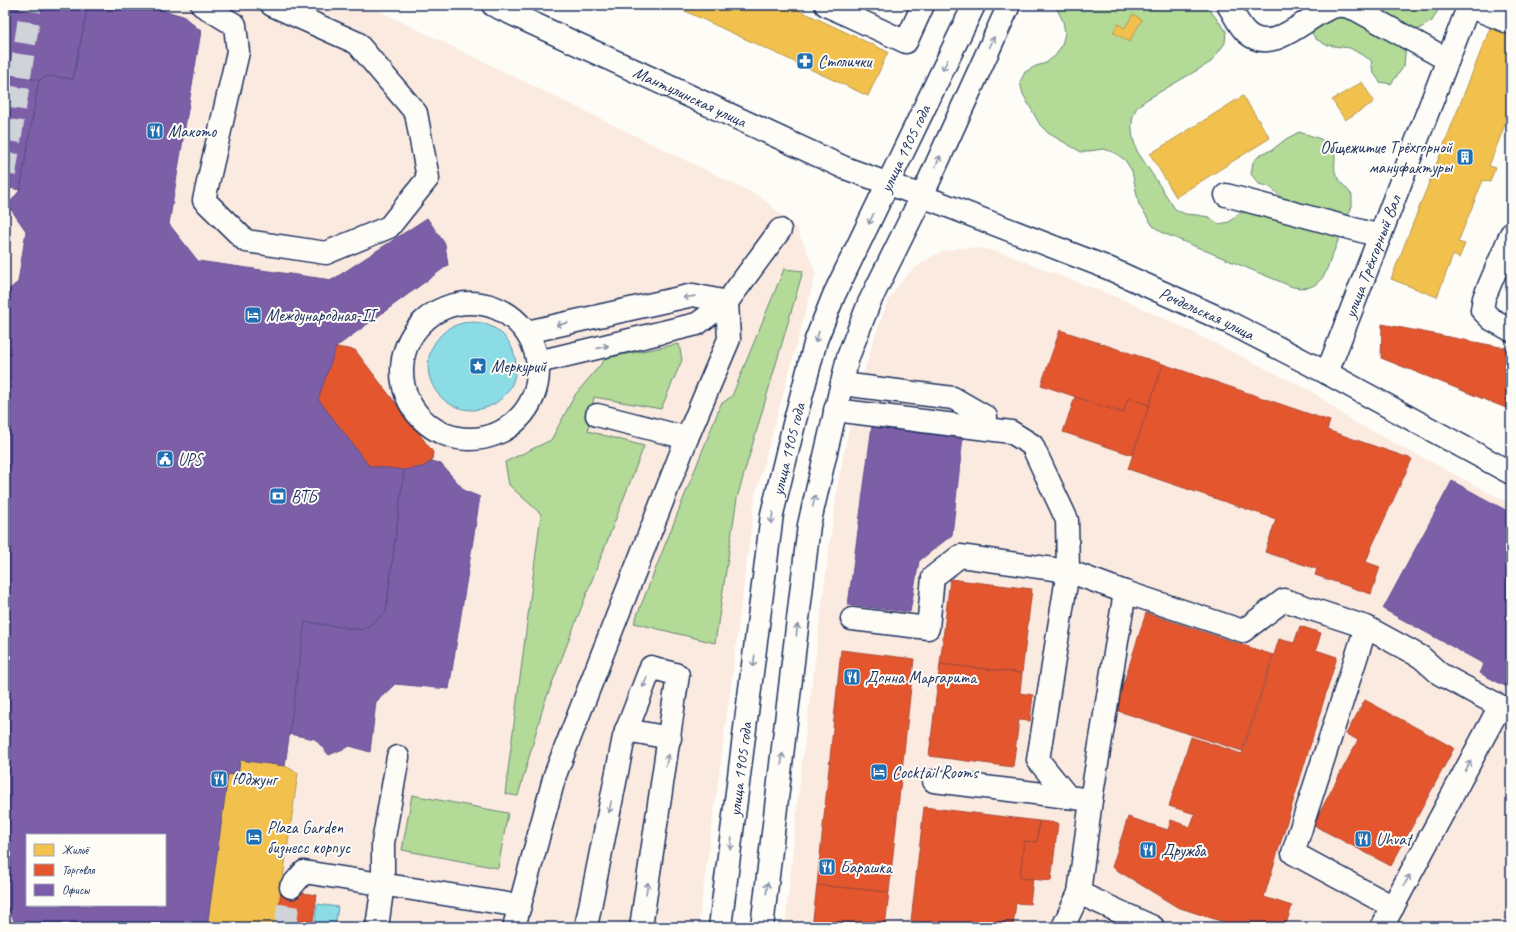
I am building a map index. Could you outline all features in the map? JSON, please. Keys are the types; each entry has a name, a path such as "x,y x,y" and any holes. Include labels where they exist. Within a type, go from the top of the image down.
{"main road":[{"path":"202,5 235,25 238,52 204,200 246,241 326,253 389,227 428,178 416,113 357,43 272,5"},
{"name":"Мантулинская улица","path":"493,5 845,168 889,184"},
{"path":"826,5 906,42 923,5"},
{"name":"улица 1905 года","path":"720,927 772,514 816,340 834,295 889,184 974,5"},
{"name":"улица 1905 года","path":"762,927 809,525 848,357 869,303 922,196 1009,5"},
{"path":"1228,5 1241,26 1248,34 1265,40 1275,40 1335,6 1346,6 1357,10 1448,60"},
{"path":"1469,6 1511,23"},
{"name":"улица Трёхгорный Вал","path":"1327,373 1469,6"},
{"name":"Рочдельская улица","path":"889,184 1108,268 1228,322 1327,373 1511,473"},
{"path":"1226,196 1380,236"},
{"path":"538,362 697,324 727,302 780,230"},
{"path":"1511,234 1484,298 1482,310 1491,319 1511,330"},
{"path":"526,332 693,295 727,302"},
{"path":"514,927 555,775 687,438 729,339 727,302"},
{"path":"481,303 507,313 526,332 534,346 538,362 537,385 528,407 513,424 492,436 469,440 445,435 424,422 409,402 401,379 403,354 413,332 431,314 453,304 481,303"},
{"path":"839,397 986,417 1032,445 1067,520 1068,571 1038,760 1068,797"},
{"path":"839,397 1011,432"},
{"path":"597,415 687,438"},
{"path":"852,619 928,628 934,577 960,556 1068,571 1125,592 1243,631 1284,600 1366,627 1421,657 1440,674 1506,709 1382,927"},
{"path":"1063,927 1078,893 1091,800 1125,592"},
{"path":"1366,627 1293,853 1393,907"},
{"path":"586,927 624,737 651,667 678,675 670,738 641,927"},
{"path":"626,730 670,738"},
{"path":"377,927 383,884 383,843 398,757"},
{"path":"934,781 1091,800"},
{"path":"291,887 304,872 520,906"},
{"path":"1078,893 1153,927"}],"shaded area":[{"path":"5,5 367,5 759,196 796,227 816,273 755,496 698,927 5,927"},
{"path":"960,248 979,248 1002,253 1121,299 1182,327 1311,391 1352,421 1511,504 1511,927 785,927 801,771 829,550 839,478 855,400 877,330 889,299 911,271 943,251"}],"green space":[{"path":"1055,5 1206,5 1226,31 1225,43 1211,62 1139,105 1132,119 1133,136 1137,151 1175,209 1185,214 1209,217 1219,224 1229,222 1239,213 1251,212 1261,217 1273,215 1281,206 1279,195 1270,187 1259,184 1251,174 1253,162 1261,154 1272,150 1286,139 1299,132 1327,142 1334,151 1336,175 1352,195 1352,206 1324,276 1320,280 1311,287 1293,287 1163,233 1153,226 1139,205 1132,171 1125,160 1115,153 1104,149 1081,152 1048,133 1040,125 1023,94 1020,82 1025,72 1046,63 1056,55 1062,45 1065,33 1063,21"},
{"path":"1310,5 1441,5 1432,21 1412,33 1406,43 1404,66 1391,84 1380,82 1373,72 1371,60 1350,48 1326,45 1316,39 1309,29 1307,17"},
{"path":"784,269 803,271 737,498 715,643 634,623 721,404 732,396"},
{"path":"679,344 682,360 661,409 594,397 588,431 644,446 544,704 518,796 505,794 541,514 509,485 505,462 551,440 575,395 606,358"},
{"path":"412,795 508,813 498,868 402,850"}],"water":[{"path":"472,322 489,325 497,329 509,341 513,349 516,366 513,383 509,391 497,403 489,407 472,410 455,407 447,403 435,391 431,383 428,366 431,349 435,341 447,329 455,325"},
{"path":"317,904 338,907 335,927 314,927"}],"building: Жильё":[{"path":"672,5 788,5 888,52 868,96"},
{"path":"1133,14 1142,20 1129,42 1113,32 1118,24 1125,28"},
{"name":"Общежитие Трёхгорной мануфактуры","path":"1490,28 1511,36 1511,109 1489,166 1495,168 1490,182 1483,180 1458,242 1465,244 1459,258 1453,255 1437,297 1391,279"},
{"path":"1362,82 1374,102 1345,120 1332,100"},
{"path":"1243,96 1270,138 1176,197 1150,154"},
{"name":"Plaza Garden бизнесс корпус","path":"240,760 285,766 298,773 276,927 207,927 228,774 238,776"}],"building: Торговля":[{"path":"1382,324 1511,349 1511,410 1381,358"},
{"path":"1060,330 1163,364 1149,405 1128,398 1123,413 1041,385"},
{"path":"336,347 355,350 433,452 432,461 423,467 404,470 369,466 318,399"},
{"path":"1163,364 1330,421 1327,430 1412,459 1366,562 1380,567 1371,594 1315,575 1317,569 1265,552 1276,519 1128,469"},
{"path":"1075,397 1123,413 1128,398 1149,405 1132,455 1063,432"},
{"path":"950,579 1032,589 1022,673 940,664"},
{"path":"1146,613 1273,655 1242,751 1115,710"},
{"path":"1300,626 1321,633 1316,650 1337,657 1264,897 1292,906 1285,927 1239,927 1177,907 1112,867 1128,817 1168,830 1171,820 1190,827 1195,814 1169,806 1191,737 1242,754 1279,639 1294,643"},
{"path":"841,650 914,659 889,892 817,885"},
{"path":"940,664 1022,673 1020,693 1033,695 1030,721 1019,720 1013,767 929,756"},
{"path":"1365,700 1454,748 1391,866 1313,825 1358,740 1346,734"},
{"path":"924,807 1039,821 1037,842 1024,841 1020,878 1033,879 1030,904 1016,903 1013,927 962,927 911,921"},
{"path":"1039,821 1058,823 1051,881 1020,878 1024,841 1037,842"},
{"path":"817,885 889,892 885,927 812,927"},
{"path":"281,890 317,895 312,927 276,927"}],"building: Офисы":[{"path":"5,5 88,5 73,79 48,76 39,80 5,74"},
{"path":"88,5 145,5 183,16 201,31 169,224 198,261 332,280 427,218 445,244 448,265 336,347 318,399 369,466 404,470 386,612 363,630 305,622 285,766 240,760 238,776 228,774 207,927 17,927 5,902 5,293 18,282 26,231 8,205 20,190 39,80 48,76 73,79"},
{"path":"5,74 39,80 20,190 5,187"},
{"path":"872,426 963,437 952,535 919,561 910,612 848,605"},
{"path":"432,461 441,464 465,491 480,497 449,689 395,684 376,702 370,752 350,746 329,755 315,739 289,734 305,622 363,630 386,612 404,470 423,467"},
{"path":"1452,481 1511,513 1511,689 1480,673 1484,664 1383,609"}],"tunnel":[{"path":"5,174 31,5"},
{"path":"285,927 291,887"}],"place":[{"name":"Столички","path":"805,61"},
{"name":"Макото","path":"155,131"},
{"name":"Общежитие Трёхгорной мануфактуры","path":"1465,157"},
{"name":"Международная-II","path":"253,315"},
{"name":"Меркурий","path":"478,366"},
{"name":"UPS","path":"165,459"},
{"name":"ВТБ","path":"278,496"},
{"name":"Донна Маргарита","path":"852,677"},
{"name":"Cocktail Rooms","path":"879,772"},
{"name":"Юджунг","path":"219,779"},
{"name":"Plaza Garden бизнесс корпус","path":"254,837"},
{"name":"Uhvat","path":"1363,839"},
{"name":"Дружба","path":"1148,850"},
{"name":"Барашка","path":"827,867"}]}
